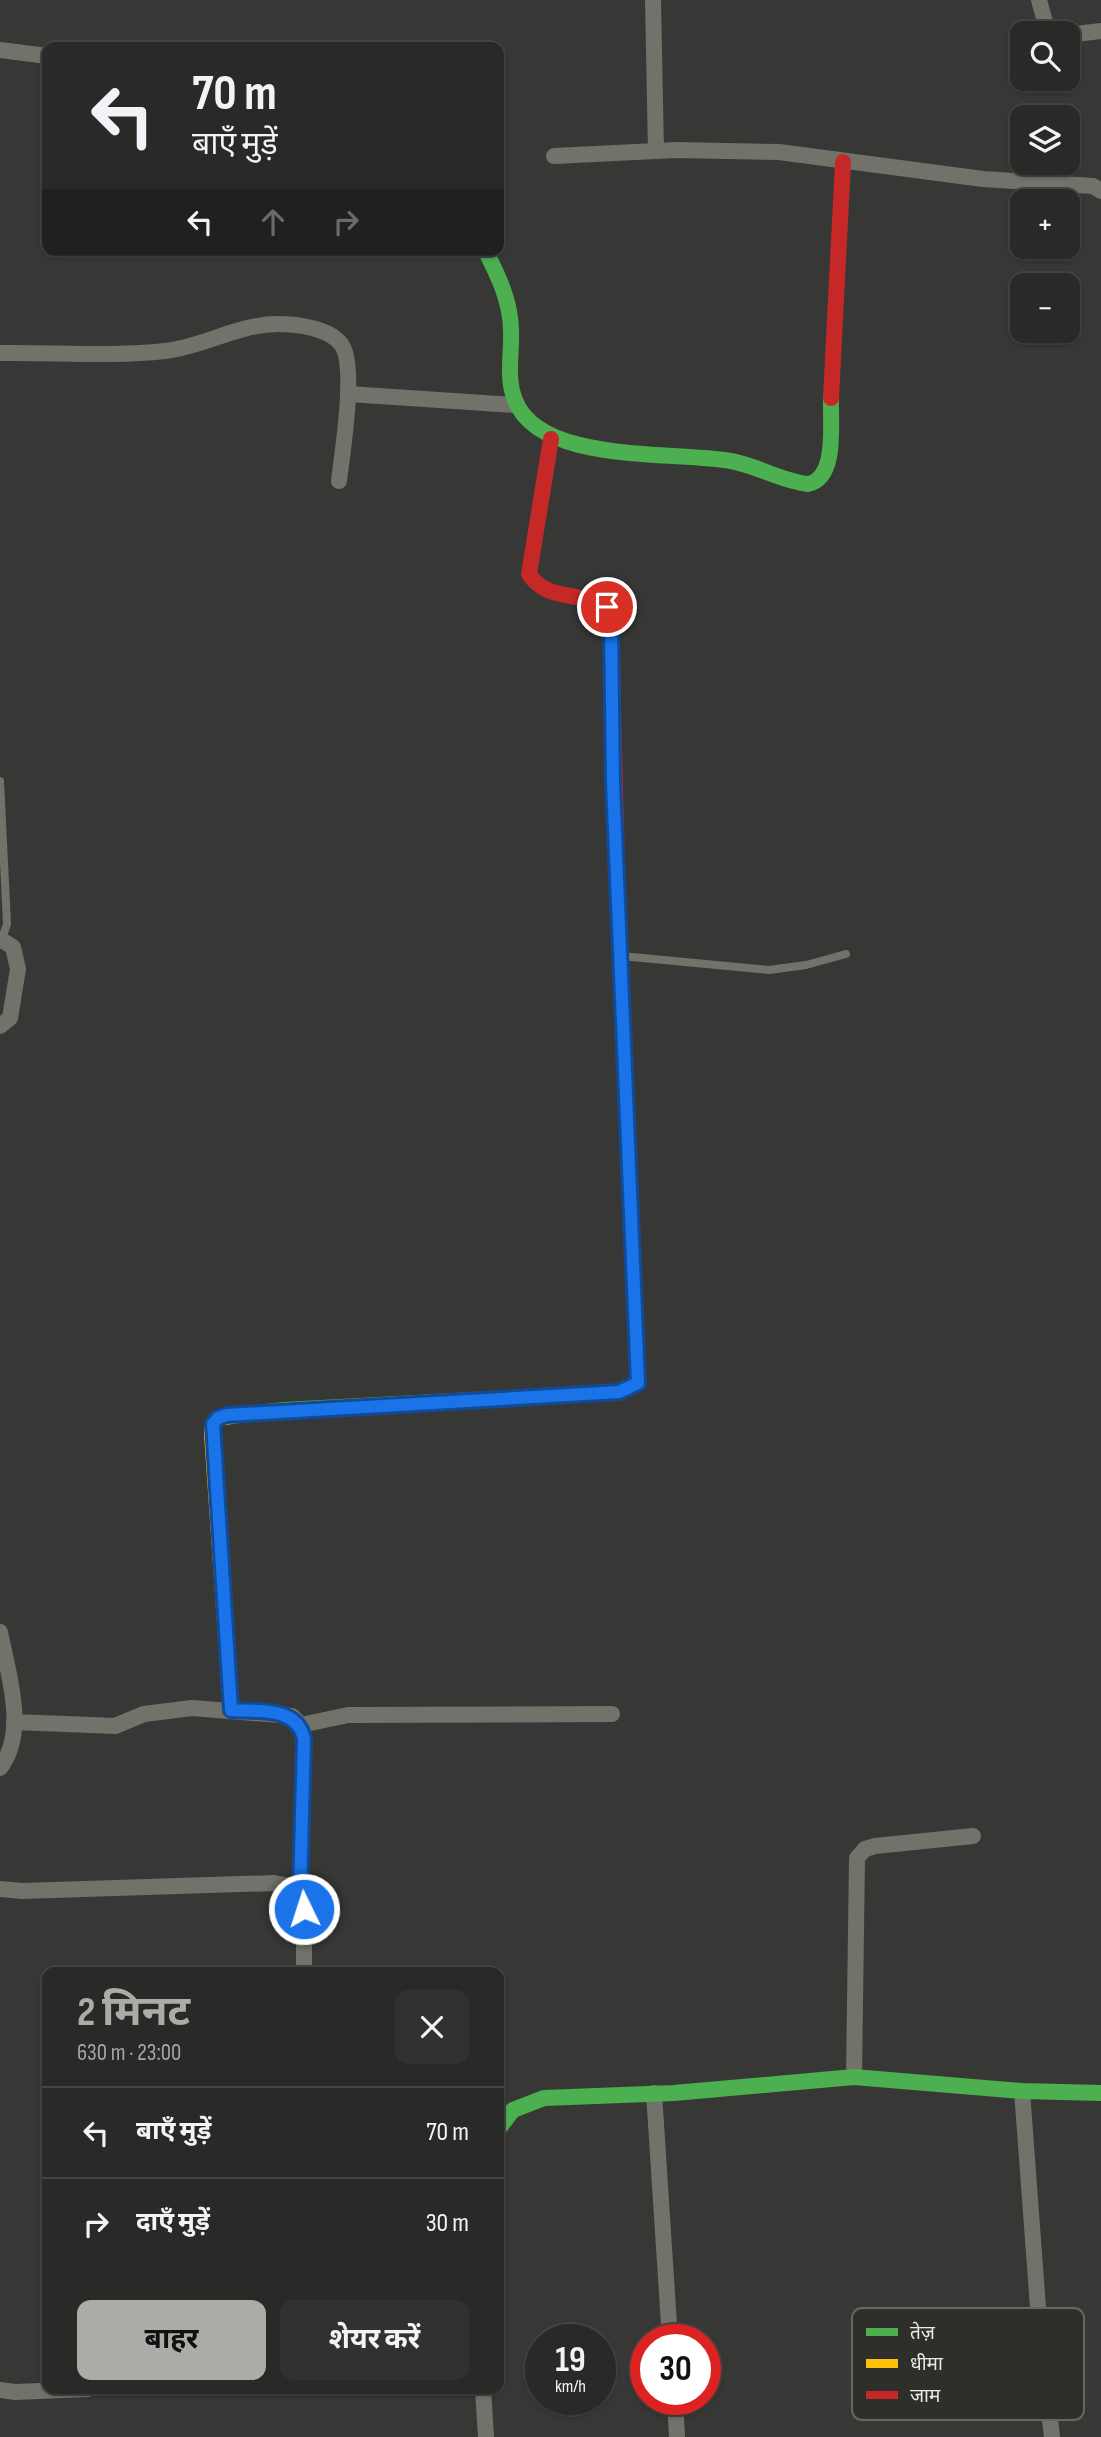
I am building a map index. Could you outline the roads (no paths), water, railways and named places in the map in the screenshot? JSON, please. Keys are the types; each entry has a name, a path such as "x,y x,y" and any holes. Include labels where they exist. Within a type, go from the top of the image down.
{"street":[{"path":"653,0 656,151"},
{"path":"1039,0 1045,21"},
{"path":"1080,34 1101,31"},
{"path":"0,50 42,55"},
{"path":"554,156 656,151 779,152 983,179 1093,186 1101,191"},
{"path":"488,256 507,298 511,318 509,381 515,405 536,433 551,439 583,445 705,456 740,463 805,484 816,483 824,475 828,464 843,162"},
{"path":"0,353 167,351 262,324 282,324 332,336 343,346 349,394 340,481"},
{"path":"349,394 515,405"},
{"path":"231,1710 212,1434 213,1424 218,1418 284,1410 619,1392 638,1383 613,783 611,621 607,607 599,601 548,592 533,583 529,574 551,439"},
{"path":"0,1026 9,1018 18,968 13,947 1,939"},
{"path":"0,1632 14,1722 8,1758 0,1768"},
{"path":"14,1722 115,1726 160,1710 231,1710 292,1716 301,1725 304,1739 300,1892 304,1909 304,1967"},
{"path":"301,1725 348,1715 612,1714"},
{"path":"854,2077 857,1858 865,1849 876,1846 973,1836"},
{"path":"0,1889 22,1891 274,1883 300,1892"},
{"path":"504,2122 513,2110 544,2098 654,2093 854,2077 1022,2091 1101,2093"},
{"path":"1022,2091 1038,2308"},
{"path":"654,2093 669,2324"},
{"path":"0,2390 42,2391"},
{"path":"483,2394 486,2437"},
{"path":"676,2415 677,2437"}],"lane":[{"path":"0,781 7,924 1,939"},
{"path":"620,956 769,970 806,965 846,954"}]}
